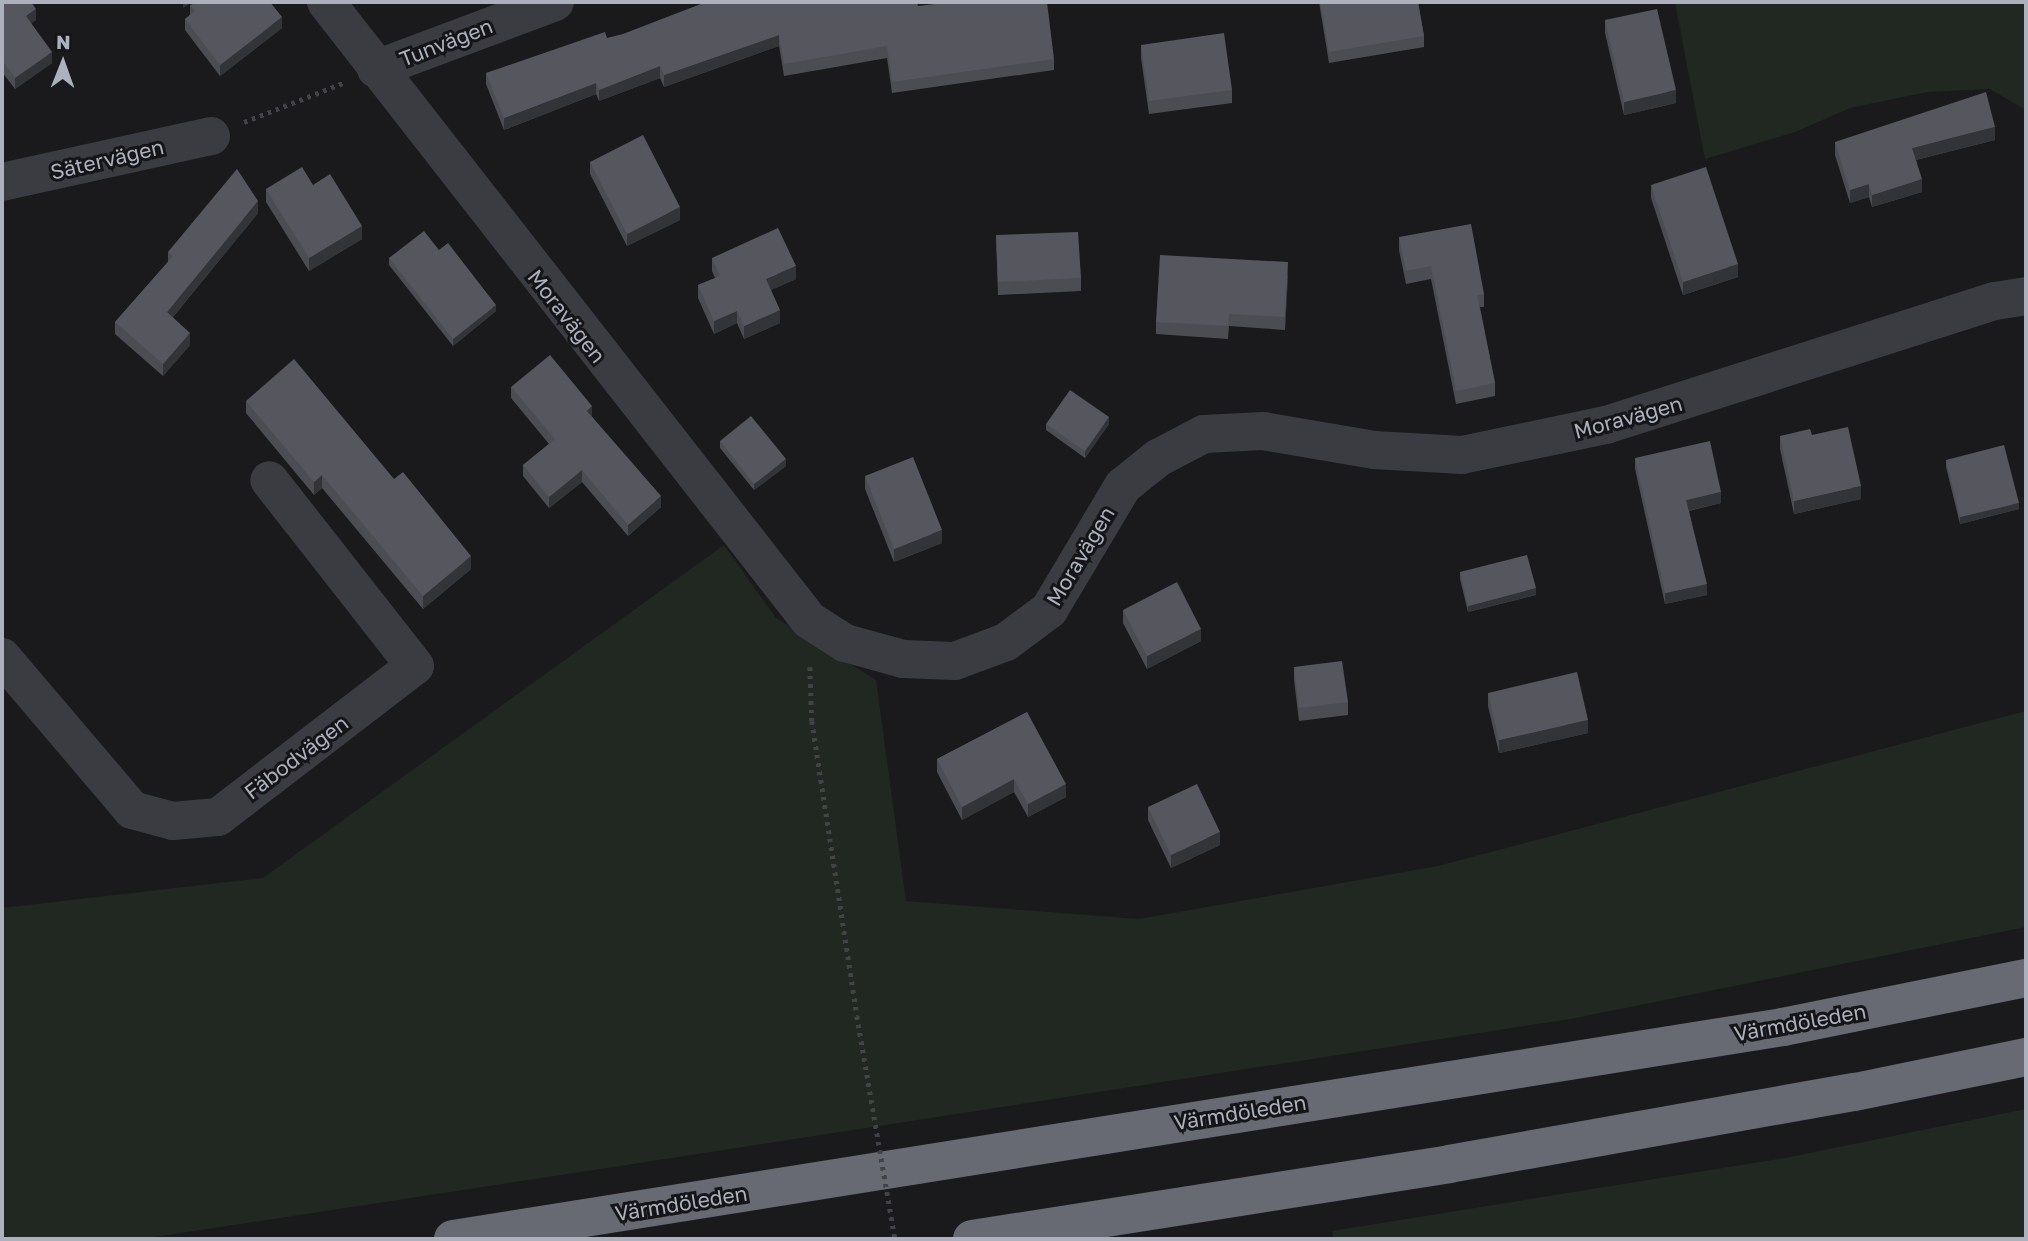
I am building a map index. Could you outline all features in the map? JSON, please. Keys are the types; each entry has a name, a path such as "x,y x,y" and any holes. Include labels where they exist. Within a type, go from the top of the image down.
{"highway":[{"name":"Värmdöleden","path":"453,1239 1783,1027 2026,978"},
{"path":"972,1239 1462,1162 1855,1093 2026,1056"}],"street":[{"name":"Moravägen","path":"326,2 808,620 845,643 903,659 955,661 1006,642 1049,610 1123,486 1158,458 1204,435 1263,430 1374,450 1462,455 1606,425 1995,301 2026,296"},
{"name":"Tunvägen","path":"376,69 555,2"},
{"name":"Sätervägen","path":"2,182 211,136"},
{"name":"Fäbodvägen","path":"2,657 132,810 173,821 218,817 415,666 269,480"}],"path":[{"path":"211,136 376,69"},
{"path":"808,620 811,722 895,1239"}],"shaded area":[{"path":"1675,2 2026,2 2026,110 1990,89 1927,92 1850,108 1795,132 1705,159"},
{"path":"724,545 776,618 876,680 906,901 1139,919 1438,866 2026,711 2026,927 1570,1019 607,1168 142,1239 2,1239 2,908 263,878"},
{"path":"2026,1109 2026,1239 1333,1239 1332,1231 1785,1158"}],"building":[{"path":"2,2 31,2 36,9 26,16 52,52 15,78 2,60"},
{"path":"199,2 270,2 282,17 220,65 185,19 195,11 190,5"},
{"path":"706,2 917,2 918,6 952,2 1047,2 1054,59 892,82 887,46 784,64 779,35 664,75 660,66 599,90 596,83 504,118 486,73 605,32 607,38 623,34"},
{"path":"1320,2 1418,2 1424,36 1329,52"},
{"path":"1657,9 1676,90 1624,102 1605,20"},
{"path":"1224,33 1232,90 1149,101 1141,45"},
{"path":"1986,92 1995,127 1912,148 1922,179 1872,195 1869,184 1850,190 1835,142"},
{"path":"643,135 680,207 627,234 590,162"},
{"path":"302,167 313,185 330,174 362,226 309,258 266,189"},
{"path":"1706,167 1738,264 1683,282 1651,185"},
{"path":"237,169 258,201 167,312 190,333 163,364 115,322 173,256 168,252"},
{"path":"1471,224 1484,294 1477,295 1495,383 1456,391 1431,266 1406,271 1399,237"},
{"path":"778,228 796,266 766,279 780,310 744,326 737,311 714,321 698,285 720,276 712,258"},
{"path":"424,231 439,250 448,243 496,305 453,339 389,258"},
{"path":"1078,232 1081,278 998,282 996,235"},
{"path":"1160,255 1288,262 1285,317 1229,314 1228,326 1156,322"},
{"path":"550,355 592,406 587,411 661,496 628,525 582,470 549,497 523,465 555,439 511,387"},
{"path":"294,359 394,479 403,472 471,556 423,596 322,475 314,482 246,401"},
{"path":"1070,390 1109,417 1085,451 1046,424"},
{"path":"751,416 786,459 754,484 720,441"},
{"path":"1848,427 1861,486 1794,501 1780,436 1810,429 1812,435"},
{"path":"1710,441 1721,492 1686,500 1707,584 1665,593 1635,458"},
{"path":"2004,445 2019,503 1960,517 1946,460"},
{"path":"913,457 942,530 894,549 865,476"},
{"path":"1527,555 1536,588 1468,606 1460,572"},
{"path":"1177,582 1201,629 1147,656 1123,610"},
{"path":"1342,661 1348,702 1299,708 1294,667"},
{"path":"1577,672 1588,720 1499,740 1488,693"},
{"path":"1027,712 1066,784 1028,804 1014,779 962,807 937,759"},
{"path":"1197,784 1220,832 1171,855 1148,807"}]}
